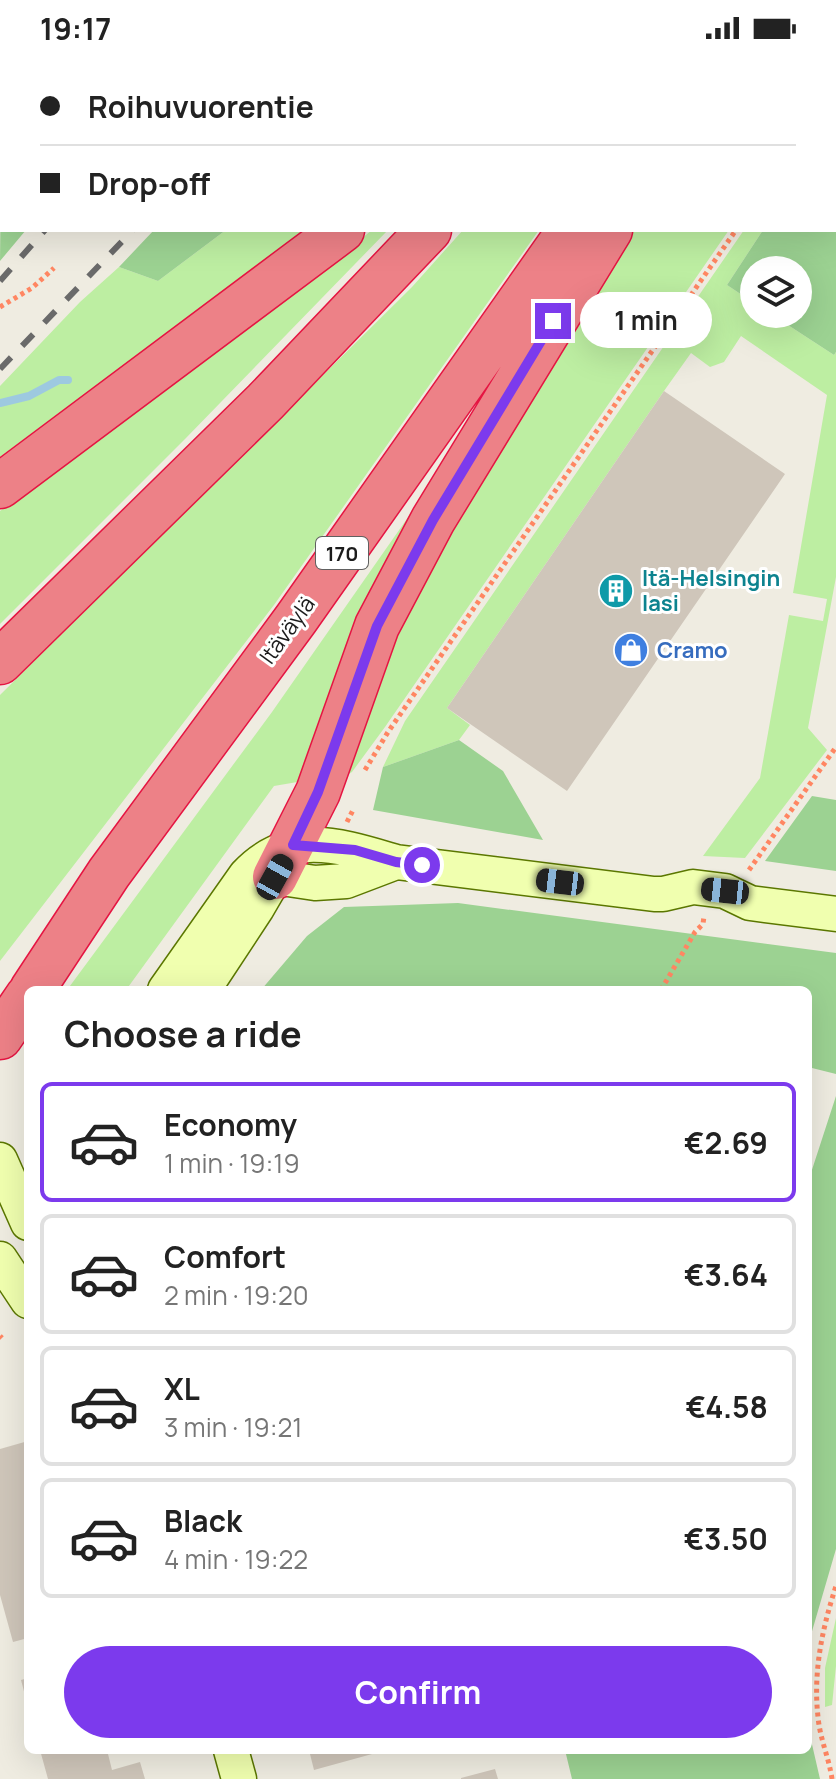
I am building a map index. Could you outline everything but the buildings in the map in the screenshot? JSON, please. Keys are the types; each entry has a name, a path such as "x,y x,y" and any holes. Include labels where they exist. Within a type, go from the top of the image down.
{"highway":[{"path":"0,486 339,232"},
{"path":"0,662 265,402 427,232"},
{"name":"Itäväylä","path":"27,986 296,619 569,232"},
{"path":"284,861 318,792 384,613 433,520 609,232"},
{"name":"Itäväylä","path":"12,1006 24,990"}],"main road":[{"path":"168,986 246,875 261,859 284,861 355,850 396,862 663,894 693,887 725,891 748,889 836,914"},
{"path":"206,986 284,861"},
{"path":"0,1160 18,1210"},
{"path":"232,1754 239,1779"}],"path":[{"path":"363,773 388,732 735,232"},
{"path":"0,307 32,288 54,268"},
{"path":"748,889 836,747"},
{"path":"663,986 695,932 703,924"},
{"path":"832,1779 818,1718 816,1673 825,1620 836,1586"}],"green space":[{"path":"0,232 24,232 0,261"},
{"path":"152,232 223,232 158,281 119,267"},
{"path":"223,232 303,232 0,457 0,386 80,302 119,267 158,281"},
{"path":"370,232 386,232 0,624 0,511 289,298"},
{"path":"461,232 538,232 274,605 0,961 0,695 412,287"},
{"path":"626,232 728,232 385,727 352,772 337,781 408,601"},
{"path":"743,232 762,232 746,256 740,256 740,265 727,285 740,294 740,328 793,328 834,355 836,352 836,577 808,728 827,750 745,858 703,856 760,778 789,615 823,621 827,599 793,593 827,395 741,336 724,362 710,367 691,353 664,391 447,708 470,725 459,740 383,767 405,721"},
{"path":"762,232 836,232 834,355 793,328 812,328 812,256 746,256"},
{"path":"740,265 740,294 727,285"},
{"path":"448,460 309,780 274,786 129,986 70,986 272,712"},
{"path":"459,740 503,771 543,840 373,810 383,767"},
{"path":"812,796 836,800 836,871 765,861"},
{"path":"458,903 836,953 836,1074 812,1068 812,986 264,986 307,936 344,907"},
{"path":"836,1096 836,1549 812,1631 812,1170"},
{"path":"836,1618 832,1705 825,1707 825,1668"},
{"path":"812,1744 820,1779 572,1779 566,1754 812,1754"}],"waterway":[{"path":"0,403 29,396 59,380 68,380"}],"railway":[{"path":"0,281 43,232"},
{"path":"0,369 131,232"}],"place":[{"name":"Itä-Helsingin lasi","path":"616,591"},
{"name":"Cramo","path":"631,650"}],"route":[{"path":"422,865 396,862 355,850 293,845 318,792 377,626 433,520 553,321"}]}
